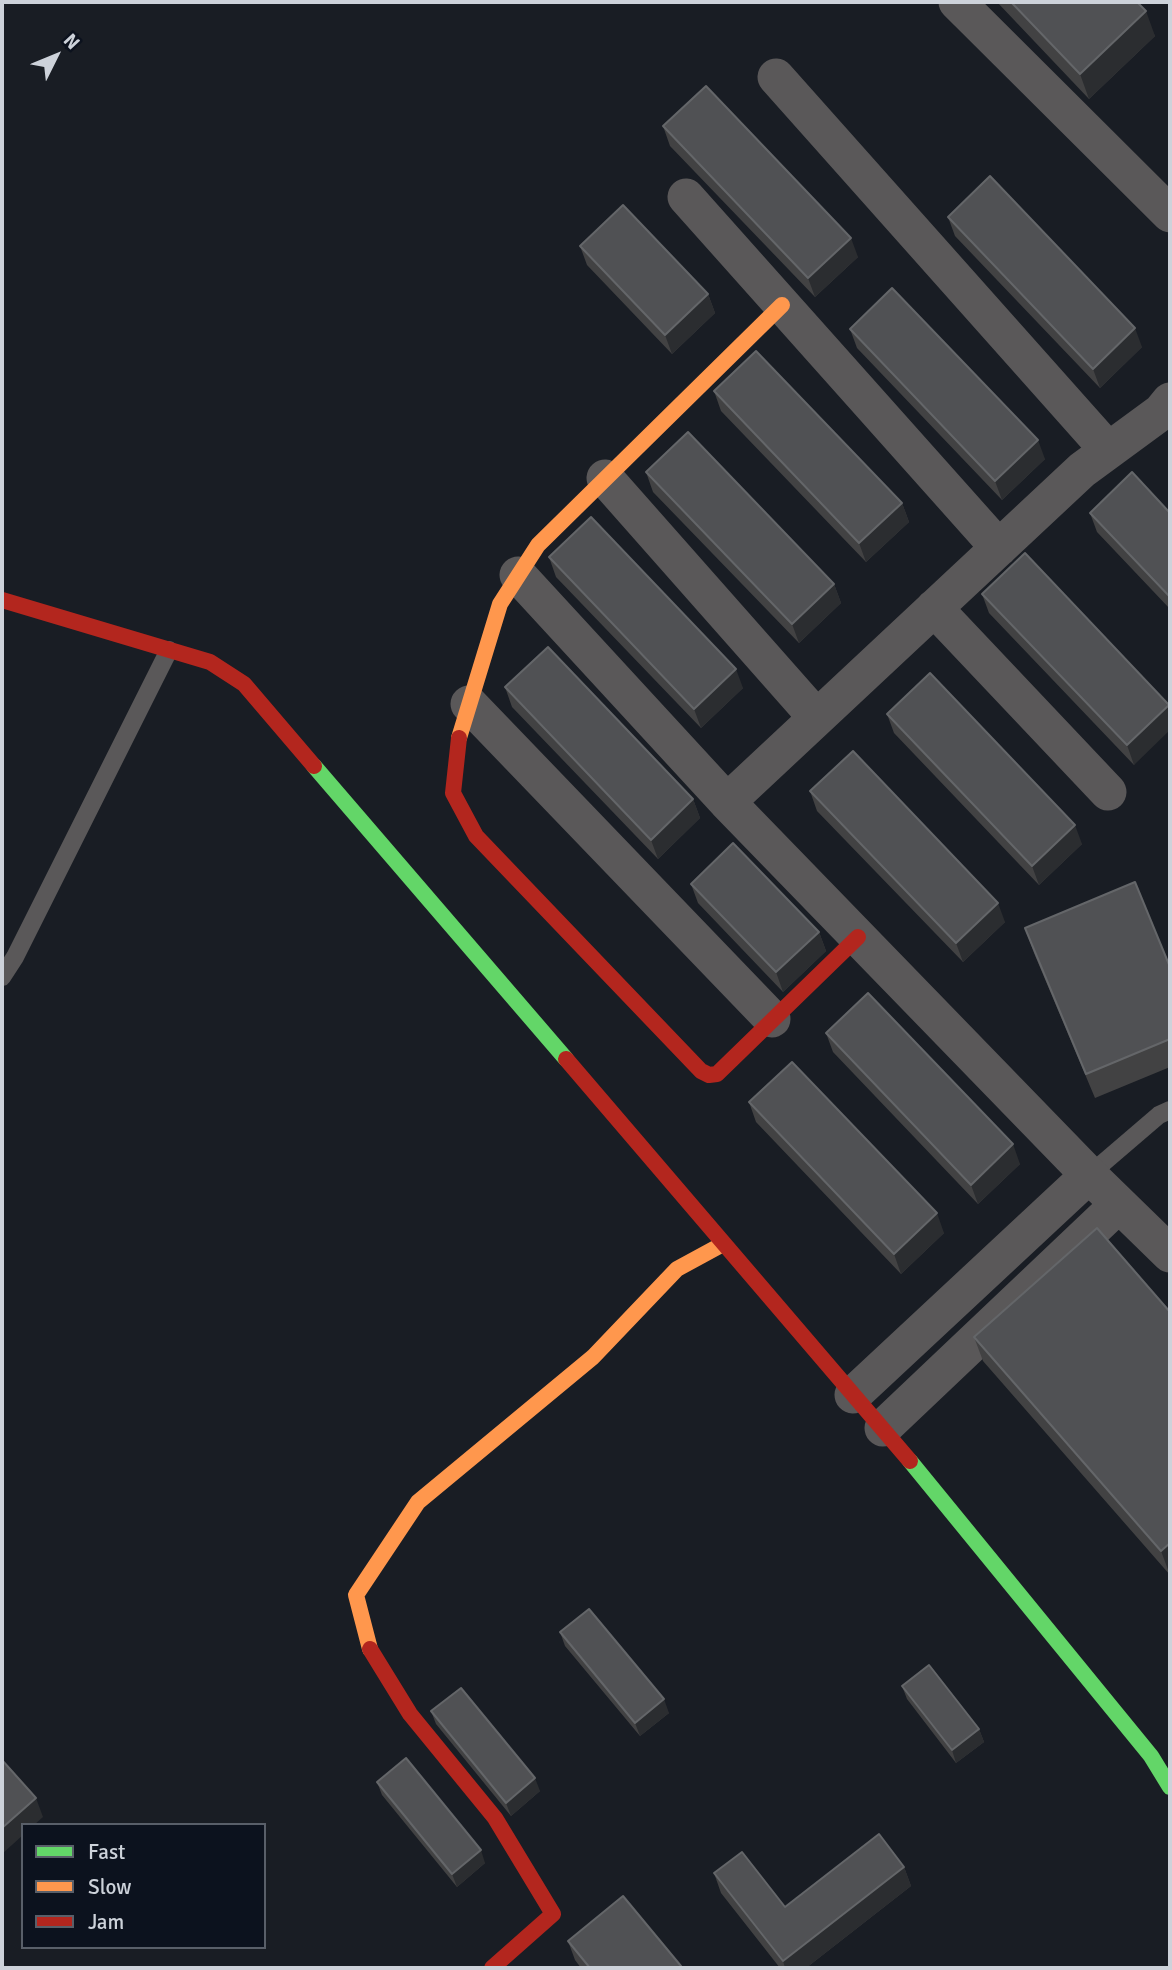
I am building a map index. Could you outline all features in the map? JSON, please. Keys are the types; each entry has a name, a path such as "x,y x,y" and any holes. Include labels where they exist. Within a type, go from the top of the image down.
{"street":[{"path":"957,2 1170,214"},
{"path":"776,77 1108,450"},
{"path":"686,197 999,548"},
{"path":"782,304 538,545 500,604 458,740 453,793 476,836 682,1052 701,1071 709,1075 717,1074 859,937"},
{"path":"727,802 1082,470 1167,412"},
{"path":"605,478 817,718"},
{"path":"518,575 727,802 1118,1205 1170,1254"},
{"path":"2,600 211,662 244,684 883,1428 1151,1756 1170,1787"},
{"path":"934,608 1108,792"},
{"path":"469,704 772,1019"},
{"path":"853,1395 1089,1175"},
{"path":"883,1428 1118,1205"},
{"path":"492,1968 553,1914 495,1818 410,1714 370,1651 356,1595 418,1502 593,1357 677,1269 723,1244"}],"lane":[{"path":"2,977 15,957 169,650"},
{"path":"1089,1175 1158,1115 1170,1110"}],"building":[{"path":"1011,2 1137,2 1146,11 1080,74"},
{"path":"706,86 851,238 808,278 663,126"},
{"path":"990,176 1135,328 1093,369 948,217"},
{"path":"623,205 708,294 665,335 580,246"},
{"path":"892,288 1038,440 995,481 850,329"},
{"path":"756,351 902,503 859,543 714,391"},
{"path":"688,432 834,584 792,624 646,472"},
{"path":"1132,472 1170,513 1170,597 1090,513"},
{"path":"591,517 736,669 694,709 549,557"},
{"path":"1025,553 1169,705 1127,745 982,594"},
{"path":"548,647 693,799 651,840 505,687"},
{"path":"930,673 1075,825 1032,866 887,714"},
{"path":"853,751 998,903 956,943 810,791"},
{"path":"733,843 819,932 776,972 691,884"},
{"path":"1135,882 1170,967 1170,1039 1086,1074 1025,928"},
{"path":"868,993 1013,1144 971,1185 826,1033"},
{"path":"792,1062 937,1213 894,1254 749,1102"},
{"path":"1097,1228 1170,1312 1170,1543 1161,1551 974,1337"},
{"path":"589,1609 664,1699 635,1723 560,1632"},
{"path":"929,1665 979,1729 952,1750 902,1686"},
{"path":"461,1688 535,1778 506,1803 431,1711"},
{"path":"406,1758 481,1850 452,1874 377,1782"},
{"path":"2,1760 36,1798 2,1828"},
{"path":"879,1834 904,1867 783,1961 714,1873 742,1852 785,1907"},
{"path":"623,1896 681,1966 679,1968 590,1968 568,1941"}],"traffic: fast":[{"path":"314,766 566,1059"},
{"path":"910,1461 1151,1756 1170,1787"}],"traffic: slow":[{"path":"459,738 500,604 538,545 782,305"},
{"path":"370,1649 356,1595 418,1502 593,1357 677,1269 723,1244"}],"traffic: jam":[{"path":"2,600 210,662 244,684 314,766"},
{"path":"459,738 453,793 476,836 701,1071 709,1075 717,1074 858,937"},
{"path":"566,1059 910,1461"},
{"path":"370,1649 410,1714 495,1818 553,1914 492,1968"}]}
